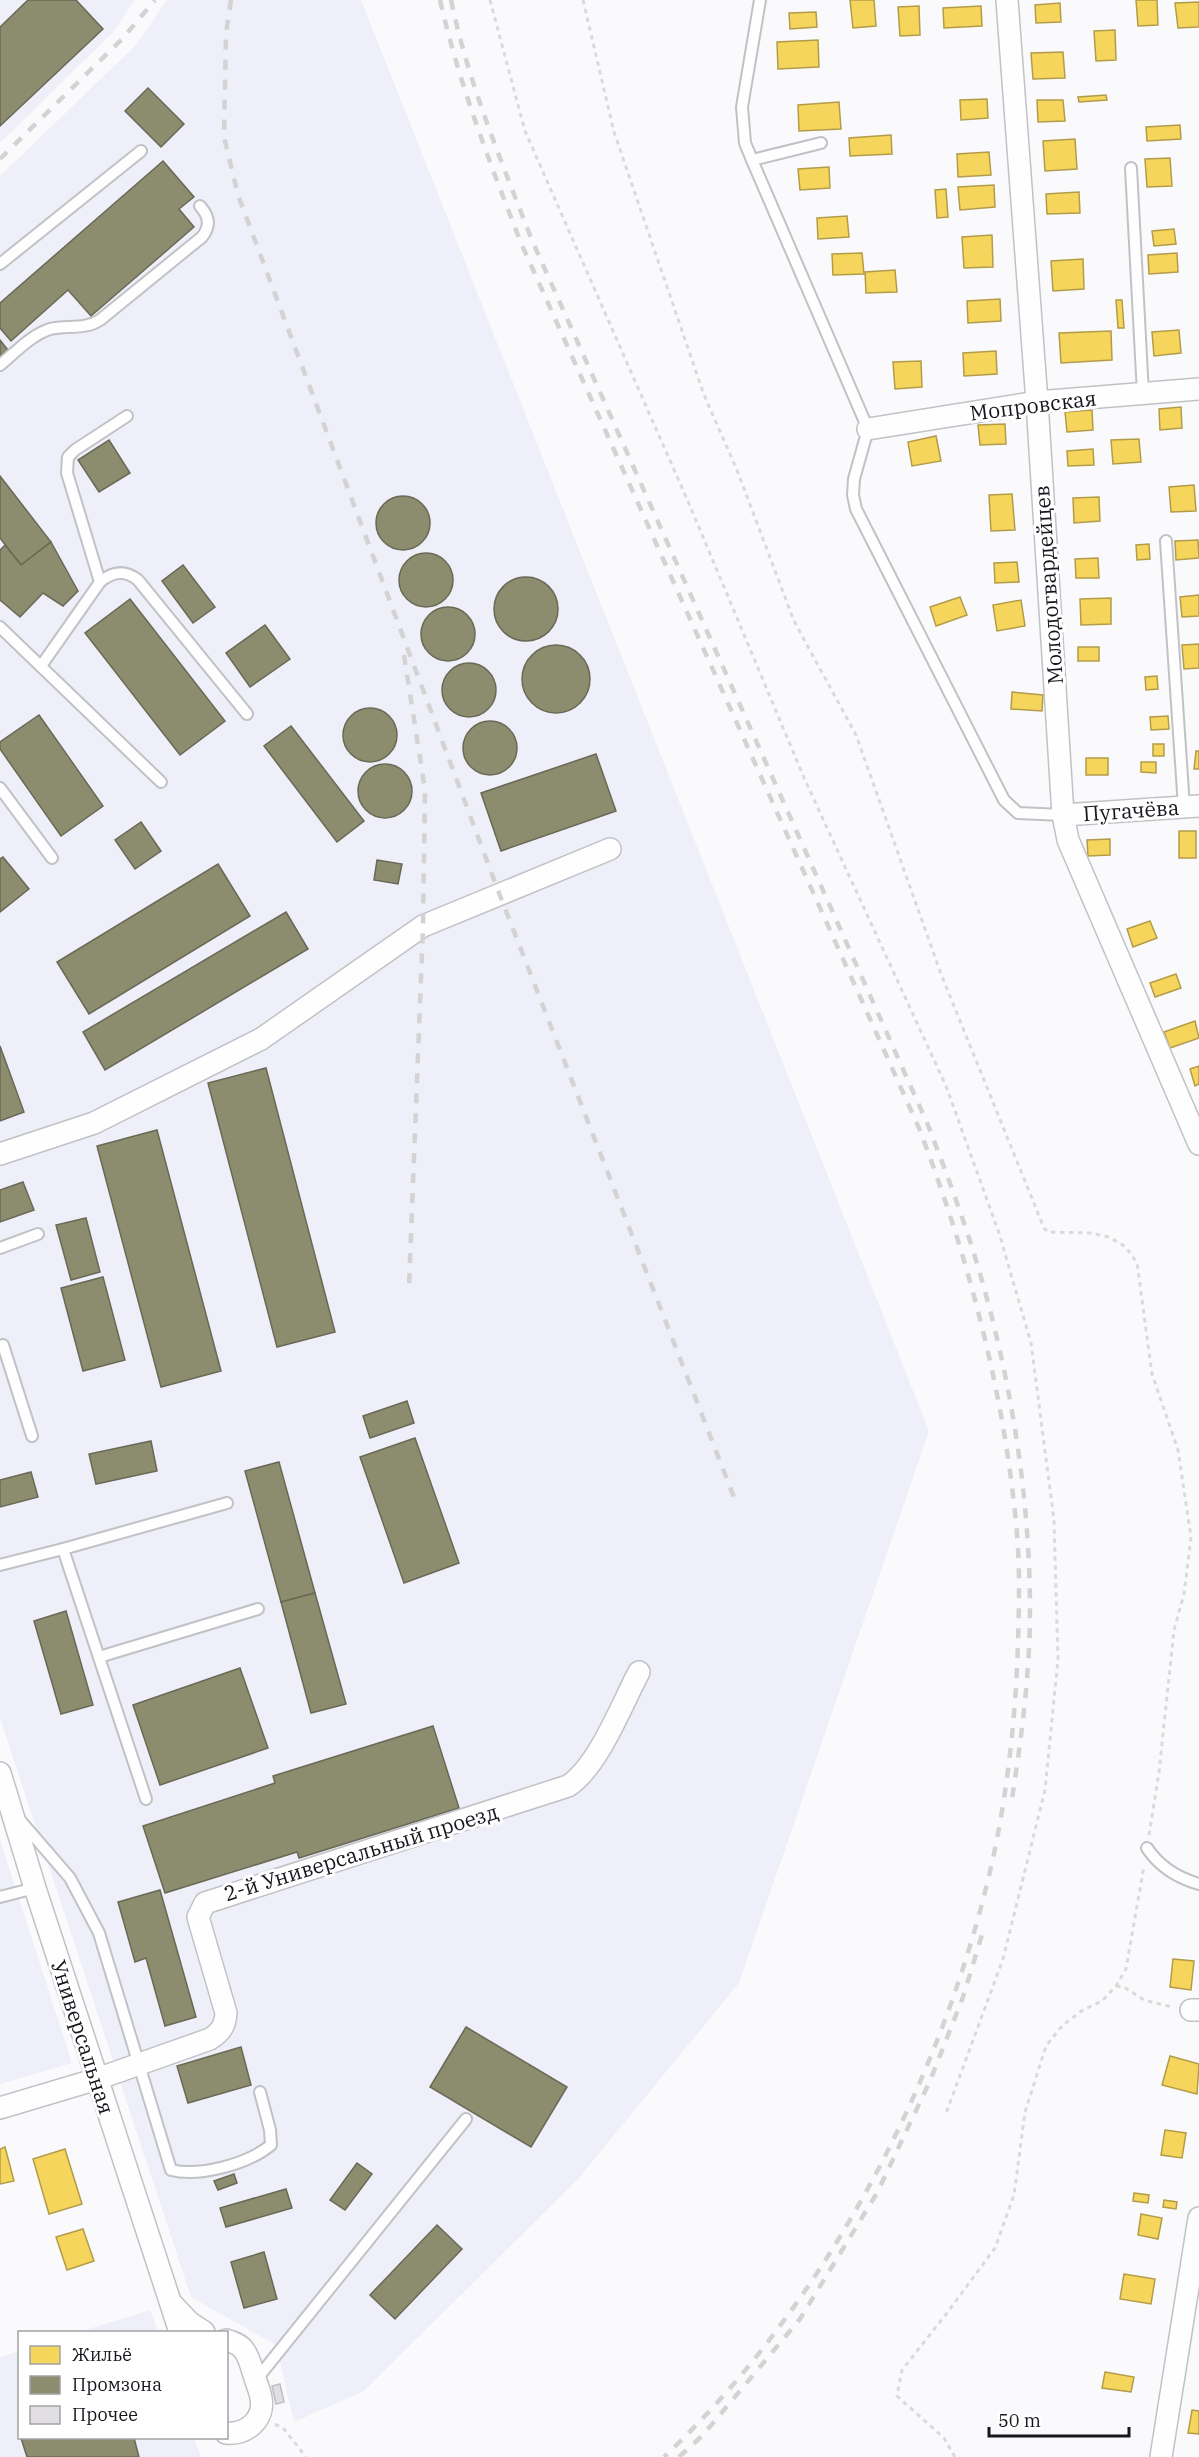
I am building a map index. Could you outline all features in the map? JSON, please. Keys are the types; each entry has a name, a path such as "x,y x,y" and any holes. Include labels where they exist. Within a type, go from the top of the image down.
{"street":[{"name":"Молодогвардейцев","path":"1007,0 1037,402 1063,815 1068,840 1199,1144"},
{"name":"Мопровская","path":"868,429 1037,402 1199,389"},
{"name":"Пугачёва","path":"1063,815 1192,806"},
{"path":"0,1154 94,1123 261,1039 423,926 610,849"},
{"name":"2-й Универсальный проезд","path":"0,2108 97,2079 210,2039 219,2033 225,2024 224,2003 198,1917 205,1903 568,1786 578,1779 593,1760 639,1672"},
{"name":"Универсальная","path":"0,1773 35,1888 180,2331"},
{"path":"1161,2457 1199,2218"},
{"name":"Универсальная","path":"169,2301 189,2322 202,2331"},
{"path":"228,2341 242,2346 247,2354 261,2398 259,2416 249,2428 241,2432 228,2433"}],"lane":[{"path":"760,0 742,107 742,125 752,160 868,429 854,479 853,495 856,509 1007,806 1024,814 1063,815"},
{"path":"752,160 821,142"},
{"path":"0,264 141,151"},
{"path":"1131,168 1143,394"},
{"path":"0,365 42,332 51,329 88,326 110,312 202,237 208,224 205,212 200,206"},
{"path":"100,582 67,473 67,460 75,450 128,416"},
{"path":"1166,541 1192,806"},
{"path":"41,666 100,582 107,576 120,572 138,580 247,714"},
{"path":"0,627 161,782"},
{"path":"0,788 52,858"},
{"path":"0,1248 38,1234"},
{"path":"1,1343 32,1436"},
{"path":"0,1565 228,1503"},
{"path":"63,1549 146,1799"},
{"path":"99,1657 258,1609"},
{"path":"13,1812 70,1878 99,1933 171,2170 186,2174 231,2165 259,2155 271,2145 270,2130 260,2092"},
{"path":"1147,1848 1154,1858 1179,1877 1199,1884"},
{"path":"0,1897 35,1888"},
{"path":"256,2380 466,2119"}],"path":[{"path":"490,0 525,131 690,506 805,780 946,1086 999,1233 1031,1343 1054,1532 1058,1659 1045,1790 1003,1959 945,2116"},
{"path":"583,0 614,132 704,395 737,470 794,621 856,735 941,974 1044,1228 1048,1232 1090,1233 1109,1237 1126,1247 1137,1263 1152,1374 1178,1450 1191,1537 1184,1594 1174,1630 1161,1761 1126,1969 1116,1986 1102,2001 1083,2010 1063,2025 1046,2046 1025,2112 1014,2195 995,2248 902,2370 897,2396 944,2438 955,2457"},
{"path":"1116,1986 1124,1987 1144,2000 1195,2010"},
{"path":"259,2416 284,2429 306,2457"}],"shaded area":[{"path":"0,0 134,0 115,30 0,143"},
{"path":"167,0 361,0 929,1431 739,1983 578,2179 364,2391 294,2422 276,2345 191,2297 0,1718 0,176 136,45"},
{"path":"0,1840 72,2063 0,2084"},
{"path":"150,2310 158,2331 82,2331"},
{"path":"18,2351 18,2439 194,2439 201,2457 0,2457 0,2357"}],"building: Жильё":[{"path":"850,0 874,0 876,26 853,28"},
{"path":"1136,0 1157,0 1158,25 1138,26"},
{"path":"1199,2 1199,27 1178,28 1175,3"},
{"path":"1060,3 1061,22 1036,23 1035,5"},
{"path":"919,6 920,35 900,36 898,7"},
{"path":"981,6 982,26 944,28 943,8"},
{"path":"816,12 817,27 790,29 789,13"},
{"path":"1115,30 1116,60 1096,61 1094,31"},
{"path":"818,40 819,67 778,69 777,42"},
{"path":"1063,52 1065,78 1033,79 1031,53"},
{"path":"1106,95 1107,100 1079,102 1078,97"},
{"path":"987,99 988,118 961,120 960,100"},
{"path":"1037,100 1063,100 1065,121 1038,122"},
{"path":"839,102 841,129 799,131 798,105"},
{"path":"1180,125 1181,139 1147,141 1146,127"},
{"path":"891,135 892,154 850,156 849,138"},
{"path":"1075,139 1077,169 1045,171 1043,141"},
{"path":"989,152 991,175 958,177 957,154"},
{"path":"1170,158 1172,186 1147,187 1145,159"},
{"path":"829,167 830,188 800,190 798,169"},
{"path":"994,185 995,207 960,210 958,187"},
{"path":"946,189 948,217 937,218 935,190"},
{"path":"1079,192 1080,213 1047,214 1046,194"},
{"path":"847,216 849,237 818,239 817,218"},
{"path":"1174,229 1176,244 1154,246 1152,231"},
{"path":"992,235 993,267 964,268 962,237"},
{"path":"862,253 864,274 833,275 832,254"},
{"path":"1177,253 1178,272 1149,274 1148,255"},
{"path":"1083,259 1084,289 1053,291 1051,261"},
{"path":"895,270 897,292 866,293 865,272"},
{"path":"1000,299 1001,321 968,323 967,301"},
{"path":"1116,300 1122,300 1124,328 1118,328"},
{"path":"1179,330 1181,353 1154,356 1152,332"},
{"path":"1111,331 1112,360 1061,363 1059,333"},
{"path":"996,351 997,374 964,376 963,353"},
{"path":"921,361 922,387 895,389 893,362"},
{"path":"1181,407 1182,428 1160,430 1159,409"},
{"path":"1092,410 1093,430 1067,432 1065,412"},
{"path":"1005,424 1006,444 980,445 978,425"},
{"path":"936,436 941,461 912,466 908,442"},
{"path":"1139,439 1141,462 1113,464 1111,440"},
{"path":"1093,449 1094,465 1068,466 1067,451"},
{"path":"1194,485 1196,511 1171,512 1169,487"},
{"path":"1012,494 1015,530 991,531 989,495"},
{"path":"1099,497 1100,521 1074,523 1073,498"},
{"path":"1198,540 1199,558 1176,560 1175,541"},
{"path":"1149,544 1150,559 1137,560 1136,545"},
{"path":"1098,558 1099,578 1076,578 1075,559"},
{"path":"1017,562 1019,582 995,583 994,563"},
{"path":"1199,595 1199,616 1182,617 1180,597"},
{"path":"960,597 967,615 936,626 930,607"},
{"path":"1111,598 1111,624 1081,625 1080,599"},
{"path":"1021,600 1025,626 997,631 993,605"},
{"path":"1199,644 1199,668 1184,669 1182,645"},
{"path":"1078,647 1099,647 1099,661 1078,661"},
{"path":"1157,676 1158,689 1146,690 1145,677"},
{"path":"1012,692 1043,695 1042,711 1011,709"},
{"path":"1168,716 1169,729 1151,730 1150,717"},
{"path":"1153,744 1164,744 1164,756 1153,756"},
{"path":"1196,751 1199,751 1199,769 1194,769"},
{"path":"1086,758 1108,758 1108,775 1086,775"},
{"path":"1141,762 1156,762 1156,773 1141,772"},
{"path":"1179,831 1196,831 1196,858 1179,858"},
{"path":"1110,839 1110,855 1088,856 1087,840"},
{"path":"1150,921 1157,938 1133,947 1127,929"},
{"path":"1176,974 1181,988 1155,997 1150,983"},
{"path":"1195,1021 1199,1038 1170,1048 1164,1032"},
{"path":"1199,1066 1199,1084 1195,1086 1190,1069"},
{"path":"1173,1959 1194,1961 1191,1990 1170,1987"},
{"path":"1170,2056 1199,2064 1197,2094 1162,2085"},
{"path":"1165,2130 1186,2133 1182,2158 1161,2155"},
{"path":"5,2147 14,2181 0,2184 0,2149"},
{"path":"65,2149 82,2204 49,2214 33,2159"},
{"path":"1134,2193 1149,2195 1148,2203 1133,2201"},
{"path":"1164,2200 1177,2202 1176,2209 1163,2207"},
{"path":"1141,2214 1162,2218 1158,2239 1138,2235"},
{"path":"83,2229 94,2261 67,2270 56,2237"},
{"path":"1124,2274 1155,2279 1151,2304 1120,2299"},
{"path":"1105,2372 1134,2377 1131,2392 1102,2388"},
{"path":"1192,2410 1199,2411 1199,2434 1188,2433"}],"building: Промзона":[{"path":"28,0 76,0 103,29 0,126 0,27"},
{"path":"148,88 184,124 161,147 125,111"},
{"path":"163,161 194,197 179,209 194,227 91,316 68,290 11,341 0,328 0,303"},
{"path":"0,340 8,350 0,356"},
{"path":"109,440 130,473 99,492 78,460"},
{"path":"0,476 51,542 21,565 0,538"},
{"path":"403,496 413,498 422,504 428,513 430,523 428,533 422,542 413,548 403,550 393,548 384,542 378,533 376,523 378,513 384,504 393,498"},
{"path":"51,542 78,591 63,606 43,593 20,617 0,600 0,550 5,545 21,565"},
{"path":"426,553 436,555 445,561 451,570 453,580 451,590 445,599 436,605 426,607 416,605 407,599 401,590 399,580 401,570 407,561 416,555"},
{"path":"183,565 215,607 193,623 162,581"},
{"path":"520,577 532,577 549,586 556,597 558,609 556,621 549,632 532,641 520,641 508,636 499,627 494,615 494,603 499,591 508,582"},
{"path":"130,599 225,721 180,755 85,633"},
{"path":"448,607 458,609 467,615 473,624 475,634 473,644 467,653 458,659 448,661 438,659 429,653 423,644 421,634 423,624 429,615 438,609"},
{"path":"265,625 290,659 250,687 226,653"},
{"path":"549,645 563,645 575,650 585,660 590,679 585,698 575,708 563,713 549,713 537,708 527,698 522,686 522,672 527,660 537,650"},
{"path":"469,663 479,665 488,671 494,680 496,690 494,700 488,709 479,715 469,717 459,715 450,709 444,700 442,690 444,680 450,671 459,665"},
{"path":"370,708 380,710 389,716 395,725 397,735 395,745 389,754 380,760 370,762 360,760 351,754 345,745 343,735 345,725 351,716 360,710"},
{"path":"39,715 103,806 61,836 0,749 0,742"},
{"path":"490,721 500,723 509,729 515,738 517,748 515,758 509,767 500,773 490,775 480,773 471,767 465,758 463,748 465,738 471,729 480,723"},
{"path":"291,726 364,821 337,842 264,746"},
{"path":"596,754 616,811 501,851 481,793"},
{"path":"385,764 395,766 404,772 410,781 412,791 410,801 404,810 395,816 385,818 375,816 366,810 360,801 358,791 360,781 366,772 375,766"},
{"path":"141,822 161,851 135,869 115,840"},
{"path":"3,857 29,889 0,912 0,859"},
{"path":"377,860 402,864 398,884 374,880"},
{"path":"218,864 250,916 89,1014 57,962"},
{"path":"286,912 308,949 105,1070 83,1032"},
{"path":"0,1046 24,1112 0,1121"},
{"path":"266,1068 335,1332 277,1347 208,1083"},
{"path":"157,1130 221,1371 161,1387 97,1146"},
{"path":"23,1182 34,1210 0,1222 0,1190"},
{"path":"86,1218 100,1272 71,1280 56,1225"},
{"path":"103,1277 125,1360 83,1371 61,1288"},
{"path":"407,1401 414,1423 370,1438 363,1416"},
{"path":"415,1438 459,1563 404,1583 360,1457"},
{"path":"151,1441 157,1471 96,1484 89,1454"},
{"path":"279,1462 315,1593 281,1602 245,1471"},
{"path":"31,1472 38,1497 0,1507 0,1480"},
{"path":"315,1593 346,1704 311,1713 281,1602"},
{"path":"66,1611 93,1705 61,1714 34,1621"},
{"path":"240,1668 268,1748 160,1785 133,1705"},
{"path":"433,1726 459,1808 299,1858 297,1852 165,1893 143,1826 275,1783 273,1776"},
{"path":"160,1890 196,2017 165,2026 146,1958 135,1962 118,1902"},
{"path":"466,2027 567,2087 531,2147 430,2087"},
{"path":"241,2047 251,2085 188,2103 177,2066"},
{"path":"357,2163 372,2174 345,2210 330,2200"},
{"path":"234,2174 237,2183 218,2190 214,2181"},
{"path":"286,2189 292,2208 226,2227 220,2208"},
{"path":"437,2225 462,2249 395,2319 370,2295"},
{"path":"264,2252 277,2299 244,2308 231,2262"},
{"path":"21,2439 134,2439 139,2457 27,2457"}],"building: Прочее":[{"path":"280,2384 284,2402 276,2404 272,2386"}],"railway":[{"path":"0,159 123,38 155,0"},
{"path":"231,0 226,33 224,137 238,195 499,893 737,1505"},
{"path":"440,0 466,93 521,243 919,1128 954,1227 982,1328 1004,1430 1017,1534 1019,1561 1017,1668 1005,1794 996,1844 975,1928 948,2012 915,2094 875,2175 830,2253 779,2327 724,2395 664,2457"},
{"path":"451,0 476,91 531,238 928,1125 971,1244 996,1333 1006,1379 1026,1518 1030,1611 1027,1684 1011,1805"},
{"path":"404,655 425,790 423,926 409,1287"},
{"path":"679,2457 703,2435 800,2319 877,2193 930,2081 963,1997 984,1928"}]}
